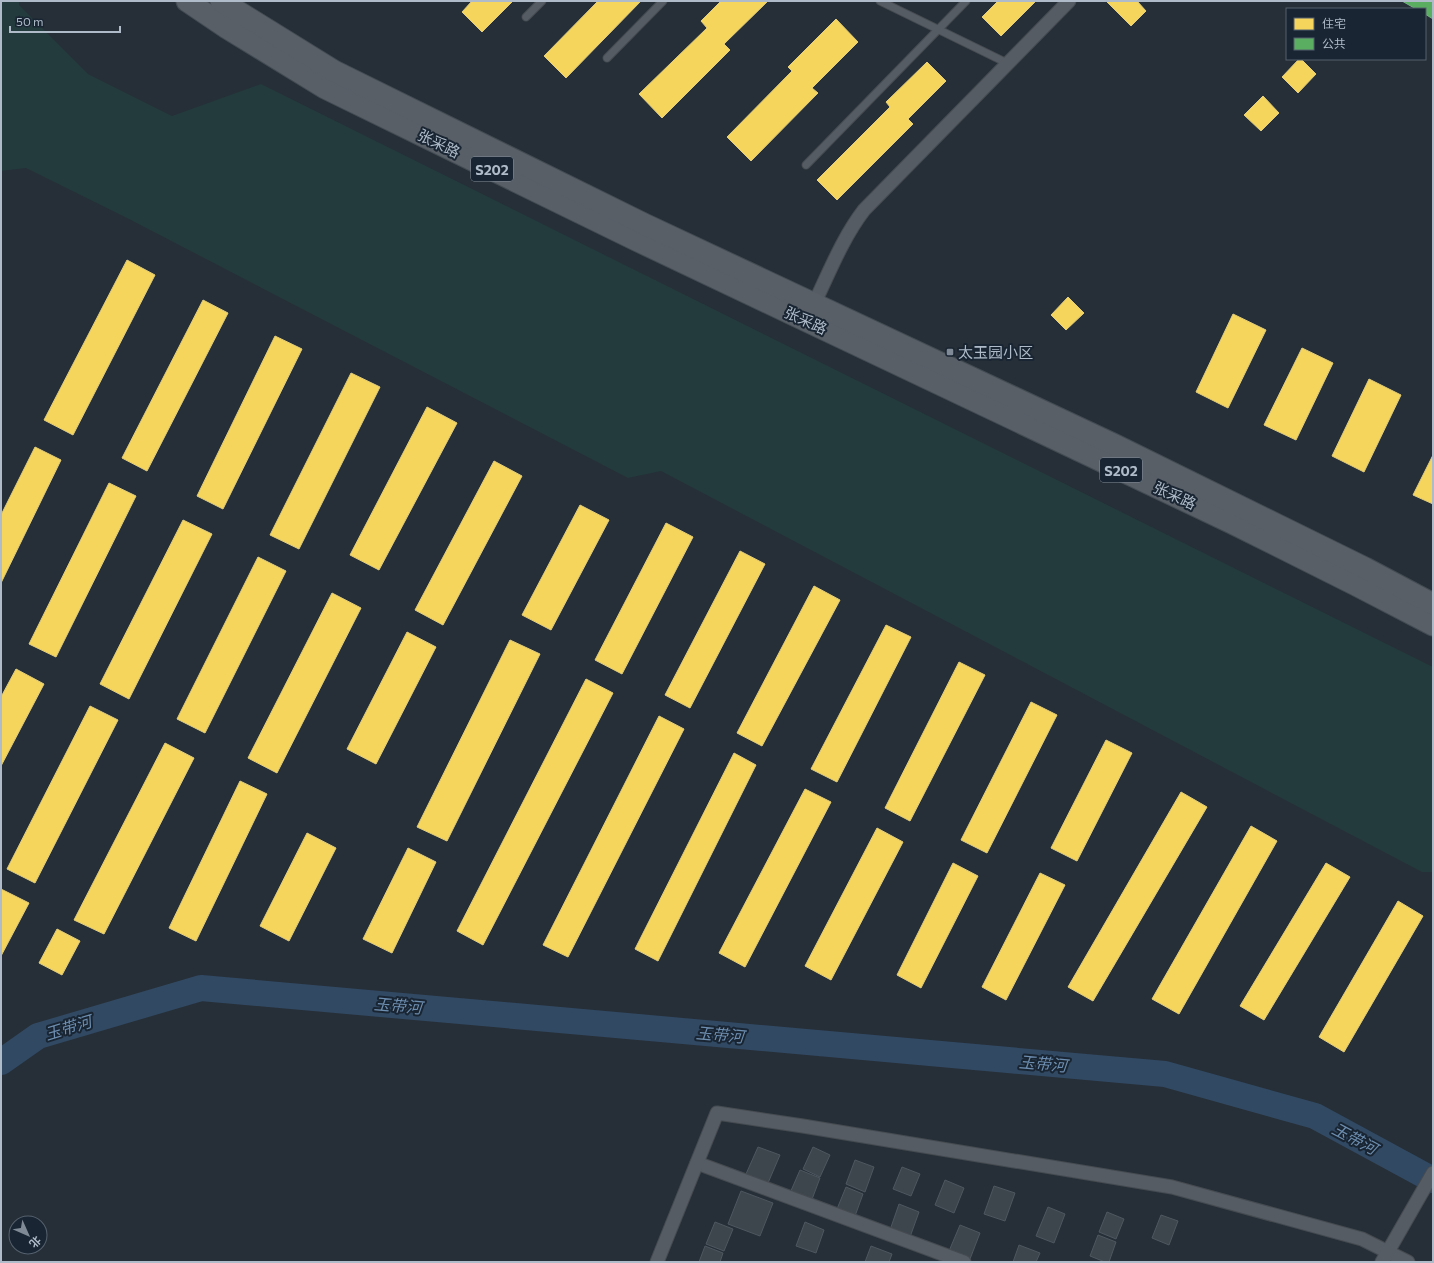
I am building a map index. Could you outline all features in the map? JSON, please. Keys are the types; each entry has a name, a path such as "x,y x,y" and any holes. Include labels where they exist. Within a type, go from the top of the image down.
{"main road":[{"name":"张采路","path":"188,1 227,28 325,88 636,240 810,312 1115,444 1331,551 1433,604"},
{"name":"张采路","path":"221,1 334,72 644,224 810,312 1433,625"}],"street":[{"path":"810,312 845,238 853,224 864,210 1069,1"},
{"path":"657,1262 717,1113 1172,1187 1362,1239 1385,1257 1408,1262"},
{"path":"697,1163 964,1262"},
{"path":"1385,1257 1433,1173"}],"lane":[{"path":"526,17 542,1"},
{"path":"607,58 663,1"},
{"path":"880,1 1007,63"},
{"path":"806,165 966,1"}],"green space":[{"path":"1,1 19,1 19,5 88,74 172,116 261,84 1433,667 1433,872 1422,872 661,471 628,478 127,218 26,168 1,171"}],"building: 住宅":[{"path":"472,1 513,1 482,32 462,12"},
{"path":"598,1 641,1 566,78 544,56"},
{"path":"721,1 768,1 724,44 730,50 662,118 639,94 707,28 701,21"},
{"path":"998,1 1036,1 1001,36 982,17"},
{"path":"1137,1 1146,11 1131,26 1107,2"},
{"path":"836,19 858,42 812,88 818,93 751,161 727,137 792,71 788,67"},
{"path":"1298,60 1302,60 1316,74 1298,93 1282,77"},
{"path":"927,62 946,81 908,119 913,124 837,200 817,180 890,107 886,102"},
{"path":"1263,96 1279,113 1261,131 1244,115"},
{"path":"127,260 155,275 73,435 44,420"},
{"path":"1068,297 1084,313 1066,330 1051,315"},
{"path":"203,300 228,313 147,471 122,458"},
{"path":"1233,314 1266,330 1228,408 1196,392"},
{"path":"275,336 302,349 223,509 197,496"},
{"path":"1302,348 1333,363 1296,440 1264,425"},
{"path":"351,373 380,387 299,549 270,535"},
{"path":"1369,379 1401,395 1364,472 1332,456"},
{"path":"427,407 457,423 379,570 350,555"},
{"path":"35,447 61,460 1,583 1,515"},
{"path":"1433,455 1433,504 1413,495"},
{"path":"494,461 522,476 443,625 415,610"},
{"path":"109,483 136,496 56,657 29,644"},
{"path":"580,505 609,520 551,630 522,615"},
{"path":"183,520 212,534 129,699 100,684"},
{"path":"666,523 693,537 622,674 595,660"},
{"path":"740,551 765,564 690,708 665,695"},
{"path":"258,557 286,571 205,733 177,719"},
{"path":"814,586 840,600 762,746 737,733"},
{"path":"332,593 361,608 277,773 248,758"},
{"path":"886,625 911,637 837,782 811,769"},
{"path":"407,632 436,647 376,764 347,749"},
{"path":"510,640 540,654 447,841 417,827"},
{"path":"959,662 985,675 910,821 885,808"},
{"path":"16,669 44,684 1,766 1,697"},
{"path":"586,679 613,693 483,945 457,931"},
{"path":"1031,702 1057,715 987,853 961,840"},
{"path":"90,706 118,720 35,883 7,869"},
{"path":"659,716 684,729 568,957 543,945"},
{"path":"1106,740 1132,753 1077,861 1051,848"},
{"path":"165,743 194,758 104,934 74,920"},
{"path":"734,753 756,765 658,961 635,949"},
{"path":"240,781 267,794 196,941 169,928"},
{"path":"805,789 831,802 745,967 719,953"},
{"path":"1181,792 1207,807 1093,1001 1068,987"},
{"path":"1251,826 1277,841 1179,1014 1152,999"},
{"path":"877,828 903,842 831,980 805,966"},
{"path":"307,833 336,848 289,941 260,926"},
{"path":"408,848 436,862 392,953 363,939"},
{"path":"953,863 978,876 921,988 897,975"},
{"path":"1326,863 1350,877 1264,1020 1240,1006"},
{"path":"1040,873 1065,885 1006,1000 982,987"},
{"path":"1,889 29,903 1,956"},
{"path":"1398,901 1423,916 1344,1052 1319,1037"},
{"path":"57,929 80,941 62,975 39,963"}],"building: 公共":[{"path":"1402,1 1433,1 1433,19 1426,15 1426,8 1414,8"}],"building: 其他":[{"path":"758,1147 780,1155 768,1183 746,1174"},
{"path":"813,1147 830,1155 820,1177 803,1169"},
{"path":"855,1160 874,1167 865,1192 846,1184"},
{"path":"902,1167 920,1174 911,1196 893,1189"},
{"path":"800,1170 820,1178 811,1202 790,1193"},
{"path":"945,1180 964,1188 954,1213 935,1205"},
{"path":"994,1186 1015,1193 1005,1221 984,1214"},
{"path":"846,1187 863,1194 855,1216 837,1209"},
{"path":"741,1191 773,1203 760,1236 728,1224"},
{"path":"899,1204 919,1212 910,1237 890,1230"},
{"path":"1048,1207 1065,1214 1054,1243 1036,1236"},
{"path":"1107,1212 1124,1219 1116,1239 1099,1232"},
{"path":"1161,1215 1178,1221 1169,1245 1152,1238"},
{"path":"715,1222 733,1229 724,1251 706,1244"},
{"path":"805,1222 824,1230 816,1253 796,1246"},
{"path":"960,1225 980,1233 970,1259 949,1251"},
{"path":"1098,1235 1116,1242 1109,1262 1105,1262 1090,1256"},
{"path":"1019,1245 1040,1253 1036,1262 1013,1262"},
{"path":"705,1246 723,1253 720,1262 699,1262"},
{"path":"871,1246 892,1254 889,1262 865,1262"}],"waterway":[{"name":"玉带河","path":"1,1062 38,1036 201,988 1165,1074 1315,1116 1433,1180"}],"place":[{"name":"太玉园小区","path":"950,352"}]}
